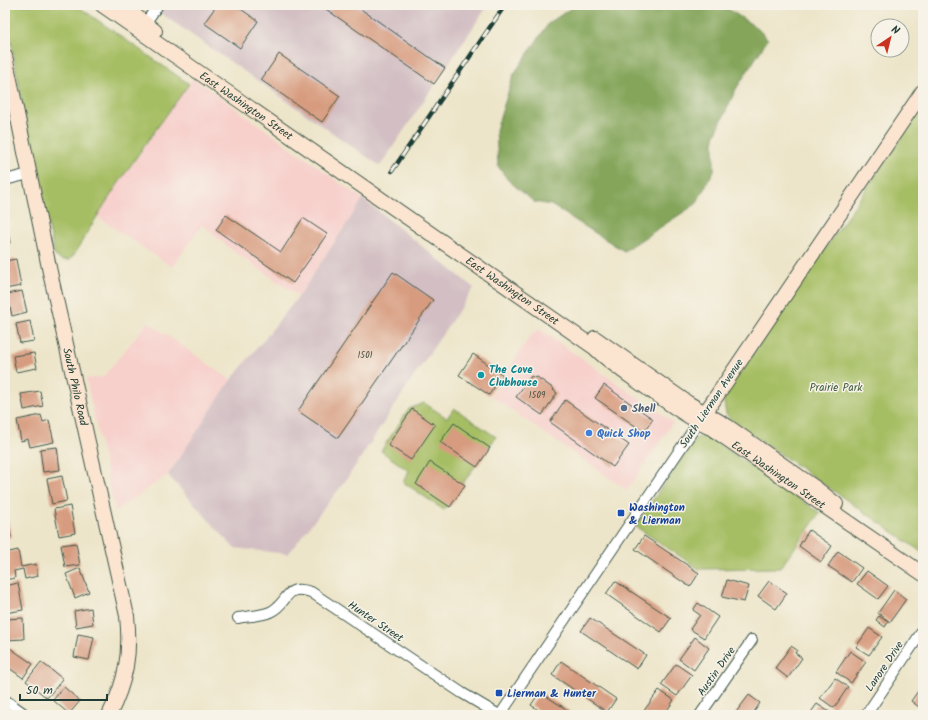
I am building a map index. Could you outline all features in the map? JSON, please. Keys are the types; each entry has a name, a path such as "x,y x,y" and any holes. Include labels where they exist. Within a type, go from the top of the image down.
{"main road":[{"name":"East Washington Street","path":"102,5 143,28 285,123 618,354 701,418 711,428 923,574"},
{"name":"East Washington Street","path":"122,5 143,28"},
{"name":"South Philo Road","path":"5,56 29,174 127,616 129,634 125,676 118,698 109,715"},
{"name":"South Lierman Avenue","path":"701,418 923,91"},
{"name":"East Washington Street","path":"701,418 727,426 923,566"}],"street":[{"path":"143,28 158,5"},
{"path":"5,180 29,174"},
{"name":"South Lierman Avenue","path":"499,715 701,418"},
{"name":"Hunter Street","path":"238,618 269,612 280,606 294,589 302,589 311,592 462,693 499,715"},
{"name":"Lanore Drive","path":"866,715 923,630"},
{"name":"Austin Drive","path":"700,715 752,640"},
{"path":"5,700 26,715"}],"shaded area":[{"path":"149,5 488,5 380,166"},
{"path":"193,78 363,199 299,296 232,250 202,225 172,267 96,216"},
{"path":"363,199 474,288 346,480 288,554 234,548 168,475 231,380 299,296"},
{"path":"148,322 231,380 168,475 115,511 86,379 103,377"},
{"path":"539,329 673,422 627,490 491,396 530,336"}],"green space":[{"path":"6,5 76,5 189,84 129,168 74,255 69,260 62,260 55,256 34,163"},
{"path":"573,5 722,5 757,28 768,39 736,89 714,137 714,170 696,204 624,251 551,205 534,202 508,180 498,166 496,130 514,74 549,23 570,9"},
{"name":"Prairie Park","path":"923,106 923,553 730,419 726,414 723,398"},
{"path":"424,403 447,418 454,408 496,437 444,510 403,482 409,471 381,451 409,409"},
{"path":"707,436 820,513 780,568 699,569 635,526 696,438"}],"building":[{"path":"217,5 235,5 258,21 240,48 204,23"},
{"path":"320,5 355,5 445,68 434,84"},
{"path":"279,54 340,96 322,122 261,80"},
{"path":"226,215 281,252 303,218 327,234 293,283 216,230"},
{"path":"5,228 7,228 10,243 5,244"},
{"path":"16,259 21,286 5,289 5,261"},
{"path":"393,272 433,300 338,438 298,411"},
{"path":"22,291 27,312 12,316 7,294"},
{"path":"30,321 34,341 20,343 16,324"},
{"path":"34,353 37,368 16,372 13,356"},
{"name":"The Cove Clubhouse","path":"473,354 503,375 489,395 459,375"},
{"path":"531,376 535,378 537,377 554,389 553,390 557,393 542,415 516,397"},
{"name":"Shell","path":"604,385 653,419 644,432 595,398"},
{"path":"40,391 43,406 24,410 21,394"},
{"name":"Quick Shop","path":"565,400 629,445 613,467 550,422"},
{"path":"412,409 435,425 411,460 388,445"},
{"path":"41,415 43,422 49,420 54,442 30,447 28,439 21,441 17,420"},
{"path":"454,423 490,448 477,467 440,442"},
{"path":"57,447 60,470 43,472 40,449"},
{"path":"430,462 465,485 450,507 416,484"},
{"path":"62,476 67,501 52,504 47,479"},
{"path":"6,503 8,516 5,517 5,504"},
{"path":"70,506 75,533 59,536 54,509"},
{"path":"5,521 8,521 11,537 5,538"},
{"path":"809,530 832,546 821,562 799,546"},
{"path":"644,536 699,573 690,587 635,549"},
{"path":"76,543 80,565 65,567 61,545"},
{"path":"18,550 21,567 36,564 38,576 25,579 23,569 14,571 15,578 5,580 5,553"},
{"path":"838,551 862,568 852,582 828,566"},
{"path":"80,568 89,592 75,598 66,574"},
{"path":"867,571 888,586 878,599 857,584"},
{"path":"727,580 749,586 744,602 722,597"},
{"path":"615,581 671,618 661,632 606,594"},
{"path":"769,581 787,593 776,609 758,596"},
{"path":"18,583 23,610 5,613 5,586"},
{"path":"894,590 906,599 890,622 878,613"},
{"path":"698,603 718,617 704,638 690,629 700,615 693,610"},
{"path":"91,608 93,624 76,627 74,611"},
{"path":"879,616 888,622 885,627 876,620"},
{"path":"23,618 24,639 7,640 5,619"},
{"path":"590,618 646,655 637,669 581,631"},
{"path":"869,628 882,637 869,655 856,647"},
{"path":"78,634 94,637 89,660 74,657"},
{"path":"695,637 709,648 694,670 679,659"},
{"path":"791,646 797,650 795,653 802,658 788,678 775,668"},
{"path":"10,648 33,664 23,678 5,665 5,654"},
{"path":"850,651 866,662 851,683 836,672"},
{"path":"561,661 616,699 607,712 552,675"},
{"path":"41,662 63,679 47,698 26,681"},
{"path":"676,664 692,675 677,696 661,685"},
{"path":"835,678 848,687 834,708 820,698"},
{"path":"923,684 923,710 911,701"},
{"path":"64,687 80,701 69,714 53,700"},
{"path":"659,690 674,700 664,715 647,715 643,712"},
{"path":"540,692 575,715 545,715 531,705"},
{"path":"749,695 760,703 752,715 734,715"},
{"path":"817,704 831,713 829,715 809,715"},
{"path":"902,710 908,715 898,715"}],"railway":[{"path":"392,171 505,5"}],"place":[{"name":"The Cove Clubhouse","path":"481,375"},
{"name":"Shell","path":"624,408"},
{"name":"Quick Shop","path":"589,433"},
{"name":"Washington & Lierman","path":"621,513"},
{"name":"Lierman & Hunter","path":"499,693"}]}
